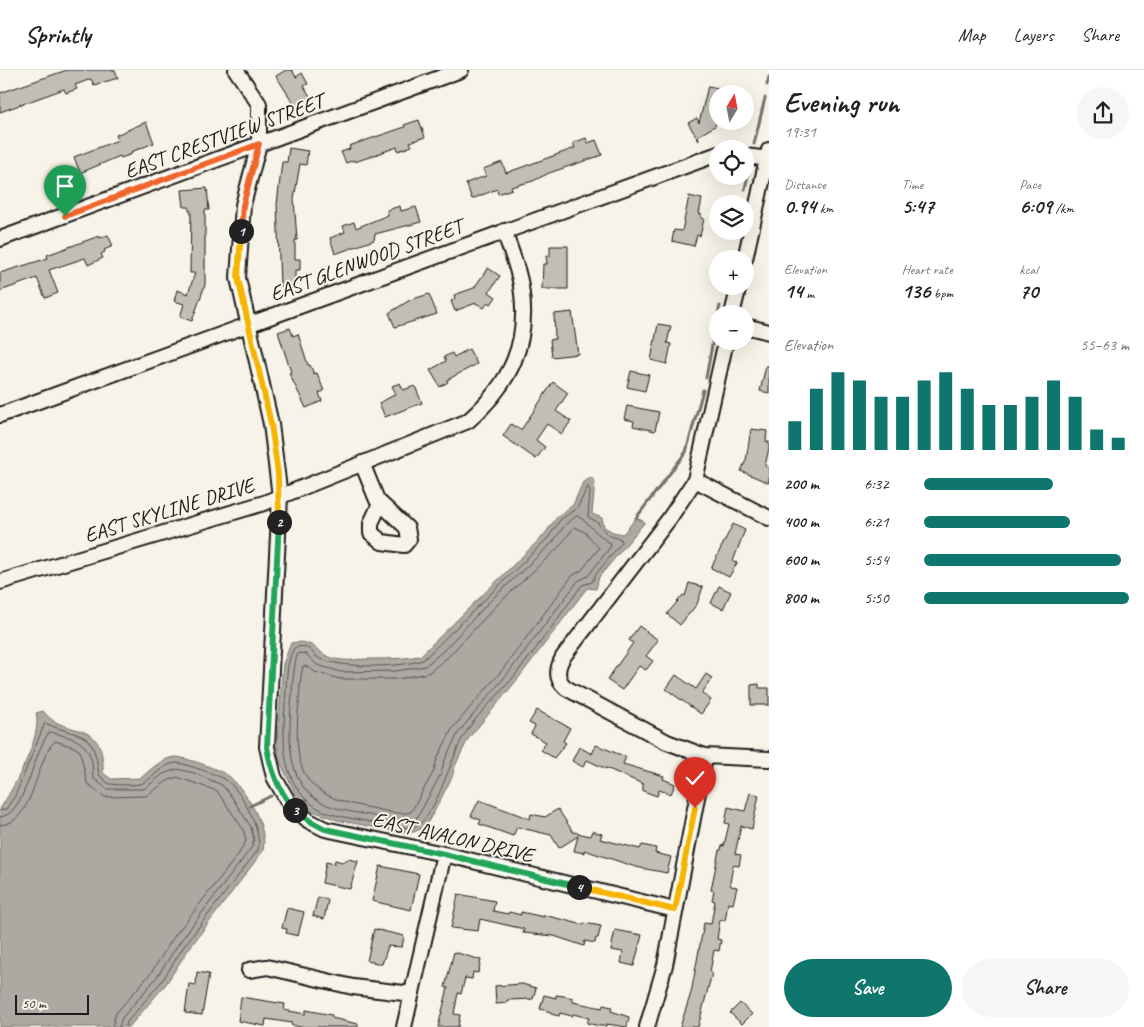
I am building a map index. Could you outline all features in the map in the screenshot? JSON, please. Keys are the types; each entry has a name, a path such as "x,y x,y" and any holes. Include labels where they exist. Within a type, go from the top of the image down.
{"street":[{"name":"EAST AVALON DRIVE","path":"236,70 258,104 259,144 243,205 238,278 247,325 271,424 280,497 267,747 271,768 284,795 296,810 310,821 334,831 444,854 675,910"},
{"name":"EAST CRESTVIEW STREET","path":"0,239 462,70"},
{"path":"747,250 768,155 754,156"},
{"name":"EAST GLENWOOD STREET","path":"0,415 709,157"},
{"name":"EAST SKYLINE DRIVE","path":"2,581 280,497 468,421 487,404 500,388 517,354 524,332 521,284 504,231"},
{"path":"754,328 769,332"},
{"path":"724,350 695,480 669,519 564,657 558,673 560,682 566,688 661,739 705,756 769,759"},
{"path":"362,463 380,504"},
{"path":"695,480 769,518"},
{"path":"647,1027 665,965 705,756"},
{"path":"404,1027 444,854"},
{"path":"249,970 267,967 353,987 412,994"}],"water":[{"path":"591,478 595,481 592,514 602,518 604,527 613,532 623,534 636,518 645,522 599,577 596,589 587,588 517,680 468,739 455,766 452,777 425,827 414,832 399,832 337,820 313,811 296,795 279,760 277,742 283,664 291,643 307,643 327,656 342,660 393,659 420,656 544,535 557,517 573,505 583,482"},
{"path":"43,711 52,720 82,731 98,743 102,755 103,773 111,779 141,778 166,759 176,757 195,762 213,768 230,777 250,802 260,822 264,842 263,851 188,950 166,984 129,1027 0,1027 0,809 26,762 35,735 36,713"}],"building":[{"path":"67,70 115,70 118,78 94,85 91,79 75,85 77,89 66,93 64,89 0,112 0,93"},
{"path":"286,70 292,70 296,77 302,73 308,84 304,86 311,98 296,107 276,76"},
{"path":"709,86 709,130 698,136 699,141 688,123 697,118 699,123"},
{"path":"419,120 425,137 410,142 412,146 398,151 397,147 355,162 354,160 346,163 341,152 350,149 349,146 405,127 404,125"},
{"path":"146,122 154,143 131,152 132,154 121,158 120,156 80,173 74,157 118,140 116,135"},
{"path":"586,138 588,143 596,140 602,155 549,173 533,181 511,187 512,189 498,194 497,189 472,199 466,183 486,176 483,169 502,162 506,173 575,148 573,143"},
{"path":"289,148 308,151 306,165 300,164 294,199 297,240 295,240 295,259 300,259 300,270 295,270 295,285 280,286 277,204 282,162 287,162"},
{"path":"207,188 209,210 205,210 205,285 192,321 180,317 184,304 174,301 177,290 188,294 195,273 190,273 191,211 189,211 189,207 184,207 182,190"},
{"path":"689,196 702,199 699,214 704,219 700,236 697,235 694,246 672,241 674,230 682,231"},
{"path":"400,206 401,211 416,207 421,222 375,234 374,240 335,254 330,238 345,232 343,226 354,222 356,228 388,215 387,210"},
{"path":"108,235 113,246 104,250 105,252 101,254 103,258 88,265 85,258 49,270 58,293 45,298 37,278 0,291 0,273 48,258 47,255 99,236 100,238"},
{"path":"550,246 568,246 568,289 542,289 543,264 547,264 546,256 550,256"},
{"path":"488,268 500,276 489,292 496,297 491,304 488,302 484,308 476,303 455,311 451,301 455,299 454,295 474,288"},
{"path":"429,294 437,314 395,327 389,313 410,300"},
{"path":"572,312 578,354 552,357 550,340 555,339 554,314"},
{"path":"658,324 671,326 667,343 671,344 667,364 651,360"},
{"path":"290,328 293,336 298,334 308,365 310,365 314,374 317,373 324,391 319,393 322,401 306,408 289,373 291,372 278,332"},
{"path":"469,349 477,364 447,380 448,382 440,387 430,370 446,361 444,357 452,353 454,357"},
{"path":"766,366 769,366 769,393 760,391"},
{"path":"631,371 649,375 645,391 627,387"},
{"path":"553,382 568,393 556,411 571,421 562,434 547,424 536,440 545,447 536,459 503,436 511,424 521,430"},
{"path":"400,383 403,390 415,386 422,403 385,417 379,403 396,394 392,386"},
{"path":"627,406 659,412 655,431 633,426 634,421 624,419"},
{"path":"751,429 767,431 766,441 769,442 769,448 765,466 769,468 769,483 741,471 746,460"},
{"path":"733,524 745,530 733,561 737,563 729,577 711,568"},
{"path":"689,583 703,587 697,604 680,625 667,614 683,595 685,596"},
{"path":"719,586 731,592 723,609 711,603"},
{"path":"639,626 658,640 646,656 653,661 646,670 639,666 622,690 607,680 633,643 629,640"},
{"path":"706,674 712,678 702,693 711,700 701,714 666,689 676,675 696,689"},
{"path":"759,684 759,688 769,688 769,705 751,705 751,685"},
{"path":"537,710 570,728 563,741 566,743 554,758 541,750 546,742 531,734 535,726 529,723"},
{"path":"596,745 626,757 623,764 664,776 663,779 675,784 671,794 659,790 657,796 643,791 643,784 587,760 583,767 572,761 579,747 592,754"},
{"path":"750,793 759,795 752,829 741,826 735,854 741,855 739,866 733,865 730,883 731,886 737,887 733,904 728,903 725,921 720,920 717,939 721,940 719,951 714,950 710,972 712,973 698,1027 680,1027 691,993 704,923 711,924 715,901 712,900 714,891 711,890 719,850 721,850 722,845 724,846 729,824 725,823 728,807 745,811"},
{"path":"479,800 530,819 531,814 545,817 558,809 573,832 590,836 592,831 602,834 600,839 640,849 642,845 656,848 655,853 671,857 667,873 636,867 584,850 584,853 574,851 578,836 559,848 551,835 517,827 513,836 479,824 481,820 471,816"},
{"path":"348,859 358,861 350,889 322,883 326,862 334,864 335,860 342,862"},
{"path":"380,866 419,874 411,910 372,901"},
{"path":"458,894 495,901 493,911 521,915 521,912 544,917 544,915 584,925 584,923 601,926 598,938 596,938 595,943 585,941 584,946 554,936 523,933 524,929 480,919 478,931 451,928"},
{"path":"318,897 328,900 324,919 313,916"},
{"path":"287,908 304,912 298,936 286,933 287,929 282,928"},
{"path":"374,929 404,936 402,947 388,946 382,964 367,961"},
{"path":"615,930 642,935 634,966 621,963 623,952 611,950"},
{"path":"454,952 481,960 478,973 473,972 472,979 465,978 461,994 458,993 454,1014 460,1015 458,1027 438,1027 448,988 445,987"},
{"path":"197,972 209,974 202,1015 185,1013 189,984 196,985"},
{"path":"522,984 536,988 533,999 507,1000 507,1003 496,1004 495,986"},
{"path":"544,995 556,998 556,995 573,998 573,1002 602,1008 603,1005 612,1007 611,1011 629,1017 627,1027 606,1024 606,1026 599,1026 587,1023 589,1018 573,1014 572,1016 560,1013 559,1016 551,1014 551,1012 540,1009"},
{"path":"241,997 285,1004 284,1010 305,1014 306,1010 332,1015 332,1018 358,1024 358,1027 300,1027 291,1025 292,1023 266,1019 265,1026 238,1021"},
{"path":"740,1003 752,1014 742,1024 730,1013"}],"waterway":[{"path":"767,85 769,77"},
{"path":"754,144 765,98"},
{"path":"745,189 746,185"},
{"path":"706,378 711,350"},
{"path":"636,518 686,452 703,390"},
{"path":"250,806 271,796"}],"route":[{"path":"65,216 259,144 243,205 238,278 247,325 271,424 280,497 267,747 268,758 274,777 289,803 302,816 325,829 444,854 675,910 695,808"}]}
